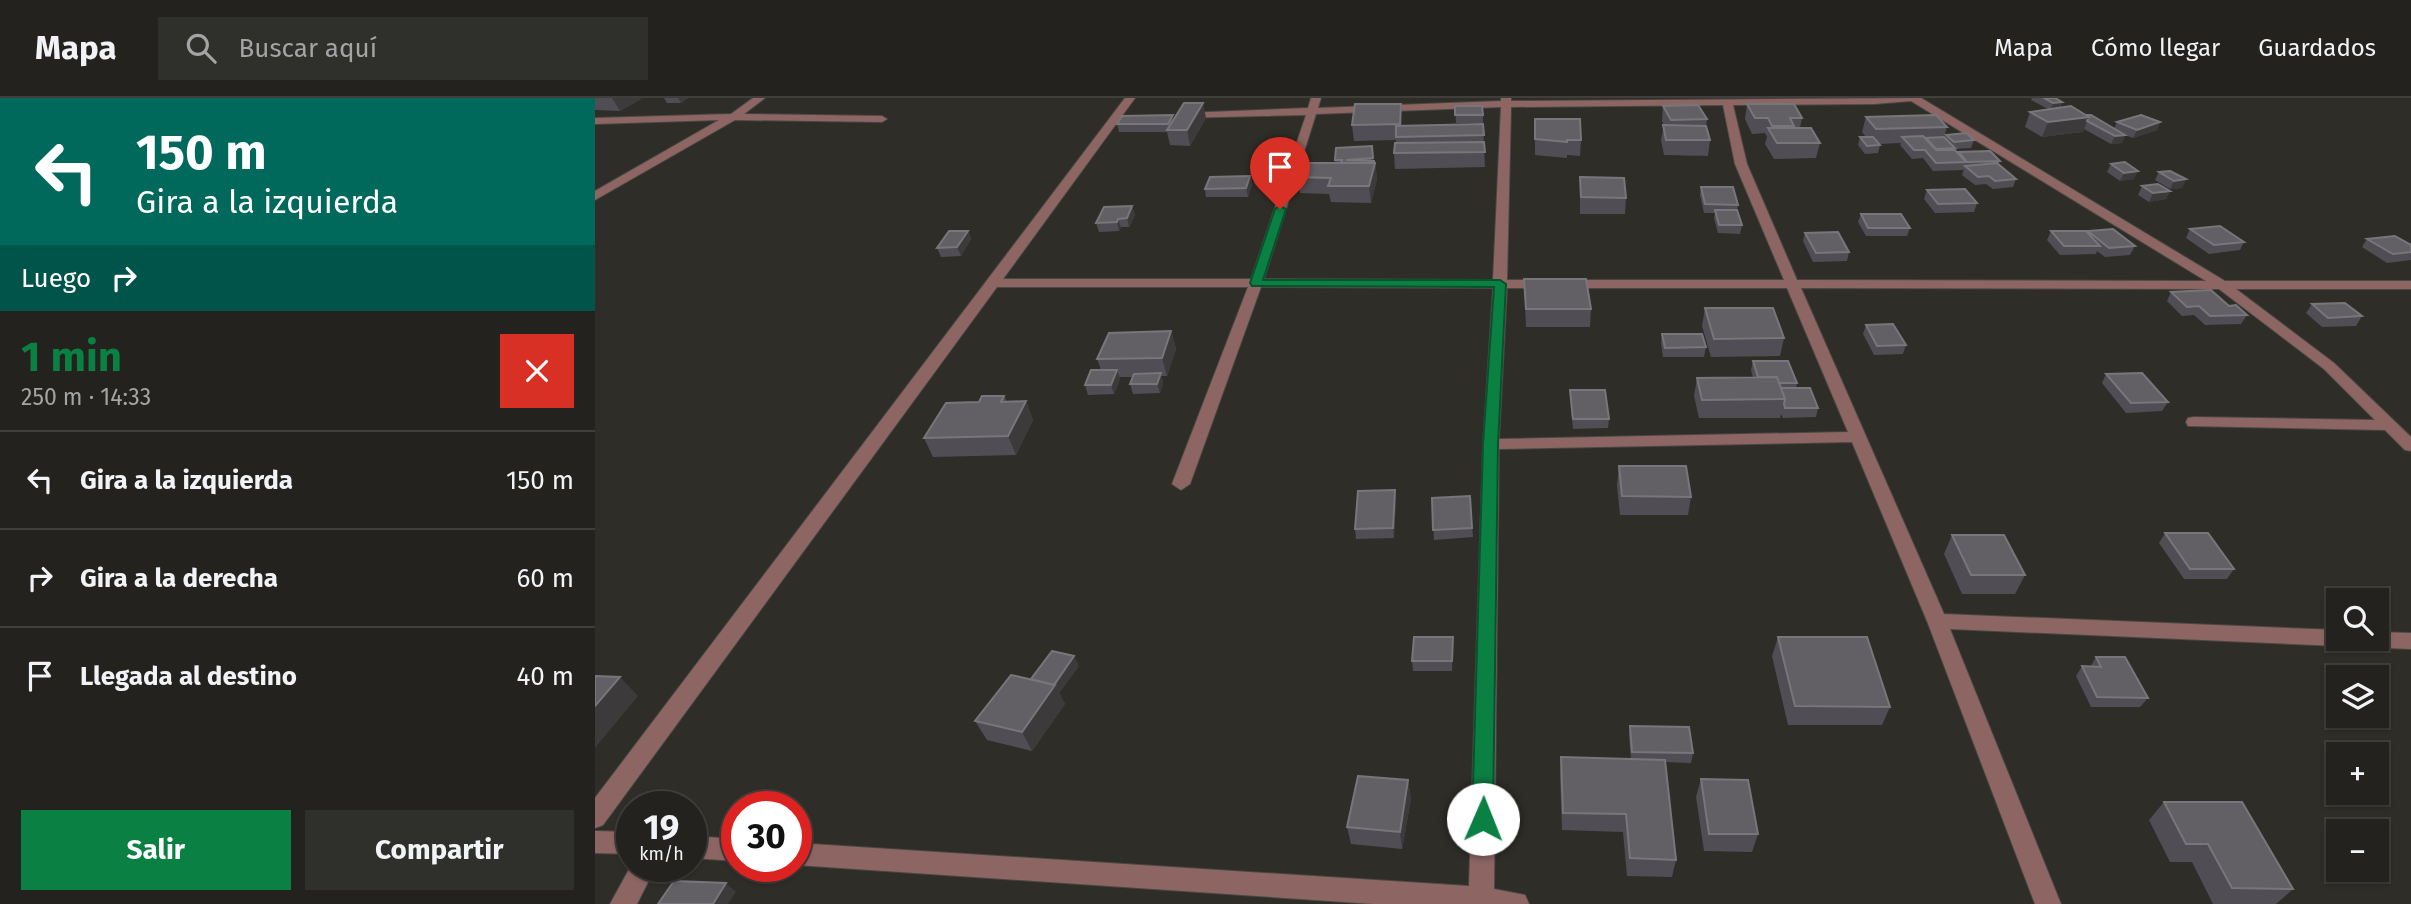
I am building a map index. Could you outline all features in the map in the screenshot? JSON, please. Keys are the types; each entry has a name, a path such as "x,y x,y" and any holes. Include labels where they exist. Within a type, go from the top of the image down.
{"street":[{"path":"595,196 733,117 760,98"},
{"path":"595,817 994,283 1122,118 1130,98"},
{"path":"1168,116 1315,104 1506,101 1874,102 1912,98 2221,284 2329,366 2411,446"},
{"path":"1481,902 1490,444 1500,284 1506,101"},
{"path":"1727,102 1741,164 1937,621 2048,904"},
{"path":"1181,484 1256,283 1315,104"},
{"path":"595,121 733,117 882,119"},
{"path":"994,283 2411,285"},
{"path":"2194,422 2389,425"},
{"path":"1490,444 1858,437"},
{"path":"1937,621 2326,637"},
{"path":"2389,640 2411,641"},
{"path":"595,842 616,843"},
{"path":"812,855 1516,904"},
{"path":"623,904 635,882"}],"building":[{"path":"2044,98 2055,98 2062,102 2053,103"},
{"path":"1184,103 1203,103 1187,130 1167,130"},
{"path":"1355,104 1401,104 1400,124 1352,125"},
{"path":"1747,104 1794,104 1802,118 1790,118 1794,126 1772,126 1768,118 1755,118"},
{"path":"1698,105 1707,119 1671,120 1663,106"},
{"path":"1455,106 1482,106 1483,115 1455,115"},
{"path":"2071,106 2089,117 2048,122 2030,112"},
{"path":"1173,115 1168,124 1117,124 1122,116"},
{"path":"1936,115 1947,127 1876,129 1866,117"},
{"path":"2086,115 2091,115 2125,135 2115,136 2087,121 2089,117"},
{"path":"2141,115 2160,122 2137,130 2117,122"},
{"path":"1535,119 1580,119 1581,140 1567,142 1535,139"},
{"path":"1483,124 1484,135 1396,137 1396,126"},
{"path":"1663,125 1706,126 1710,140 1666,140"},
{"path":"1768,128 1811,128 1820,143 1777,143"},
{"path":"1966,133 1974,140 1954,142 1946,135"},
{"path":"1923,136 1936,150 1955,150 1966,162 1936,163 1925,150 1914,150 1902,137"},
{"path":"1860,137 1873,137 1880,145 1867,146"},
{"path":"1944,137 1955,148 1936,149 1926,138"},
{"path":"1484,142 1485,152 1394,153 1395,143"},
{"path":"1372,146 1373,158 1346,160 1374,163 1341,163 1342,160 1335,160 1336,148"},
{"path":"1990,151 2000,161 1967,162 1959,152"},
{"path":"2125,162 2138,171 2124,173 2111,164"},
{"path":"1303,163 1375,163 1369,186 1328,186 1331,178 1298,177"},
{"path":"1997,163 2016,179 1995,181 1989,176 1978,177 1965,166"},
{"path":"2170,171 2186,179 2174,181 2159,172"},
{"path":"1250,176 1246,188 1205,189 1210,177"},
{"path":"1580,177 1624,178 1626,198 1581,197"},
{"path":"2158,184 2170,191 2153,193 2142,186"},
{"path":"1701,187 1733,187 1738,205 1705,204"},
{"path":"1965,189 1977,203 1938,204 1927,190"},
{"path":"1132,206 1127,218 1118,219 1117,222 1096,223 1104,207"},
{"path":"1715,210 1737,210 1742,225 1719,225"},
{"path":"1861,214 1901,214 1910,228 1868,228"},
{"path":"2220,226 2244,242 2214,245 2190,229"},
{"path":"2113,229 2135,246 2109,248 2088,231"},
{"path":"949,231 968,231 957,247 937,248"},
{"path":"2051,231 2086,231 2100,246 2064,246"},
{"path":"1838,232 1849,252 1816,253 1805,233"},
{"path":"2395,236 2411,245 2411,252 2393,254 2367,239"},
{"path":"1524,279 1586,279 1591,309 1526,309"},
{"path":"2211,290 2229,306 2236,305 2247,315 2210,316 2199,306 2187,307 2171,292"},
{"path":"2345,303 2362,316 2328,318 2312,304"},
{"path":"1705,308 1773,308 1784,338 1714,339"},
{"path":"1893,324 1906,345 1877,346 1866,325"},
{"path":"1171,331 1162,358 1097,359 1109,333"},
{"path":"1662,334 1702,334 1706,347 1665,348"},
{"path":"1753,361 1788,361 1797,383 1779,383 1777,377 1758,377"},
{"path":"1091,370 1117,370 1111,385 1085,385"},
{"path":"1161,373 1157,384 1130,384 1134,374"},
{"path":"2142,373 2168,402 2131,403 2106,374"},
{"path":"1777,377 1785,399 1702,400 1697,378"},
{"path":"1781,388 1810,388 1818,408 1785,408"},
{"path":"1570,390 1605,390 1609,419 1573,419"},
{"path":"982,396 1004,396 1001,402 1026,401 1008,436 924,438 946,403 979,402"},
{"path":"1619,466 1686,466 1691,497 1622,496"},
{"path":"1395,490 1393,528 1355,529 1358,491"},
{"path":"1470,496 1472,528 1433,530 1432,498"},
{"path":"2165,533 2208,533 2234,569 2190,569"},
{"path":"1952,535 2004,535 2025,575 1971,575"},
{"path":"1414,637 1453,637 1452,661 1412,661"},
{"path":"1778,637 1867,637 1890,707 1795,706"},
{"path":"1052,651 1074,656 1054,685 1031,679"},
{"path":"2096,657 2125,657 2148,698 2097,697 2082,666 2101,667"},
{"path":"1011,675 1055,685 1022,732 975,721"},
{"path":"595,676 620,677 595,706"},
{"path":"1630,726 1689,727 1693,753 1632,752"},
{"path":"1561,757 1665,760 1676,860 1630,858 1626,814 1563,813"},
{"path":"1358,776 1408,780 1400,832 1347,827"},
{"path":"1701,779 1748,780 1758,834 1709,834"},
{"path":"2164,802 2242,802 2293,889 2232,888 2208,844 2186,844"},
{"path":"673,882 726,883 713,904 658,904"}],"route":[{"path":"1280,209 1256,283 1500,284 1490,444 1483,819"}]}
